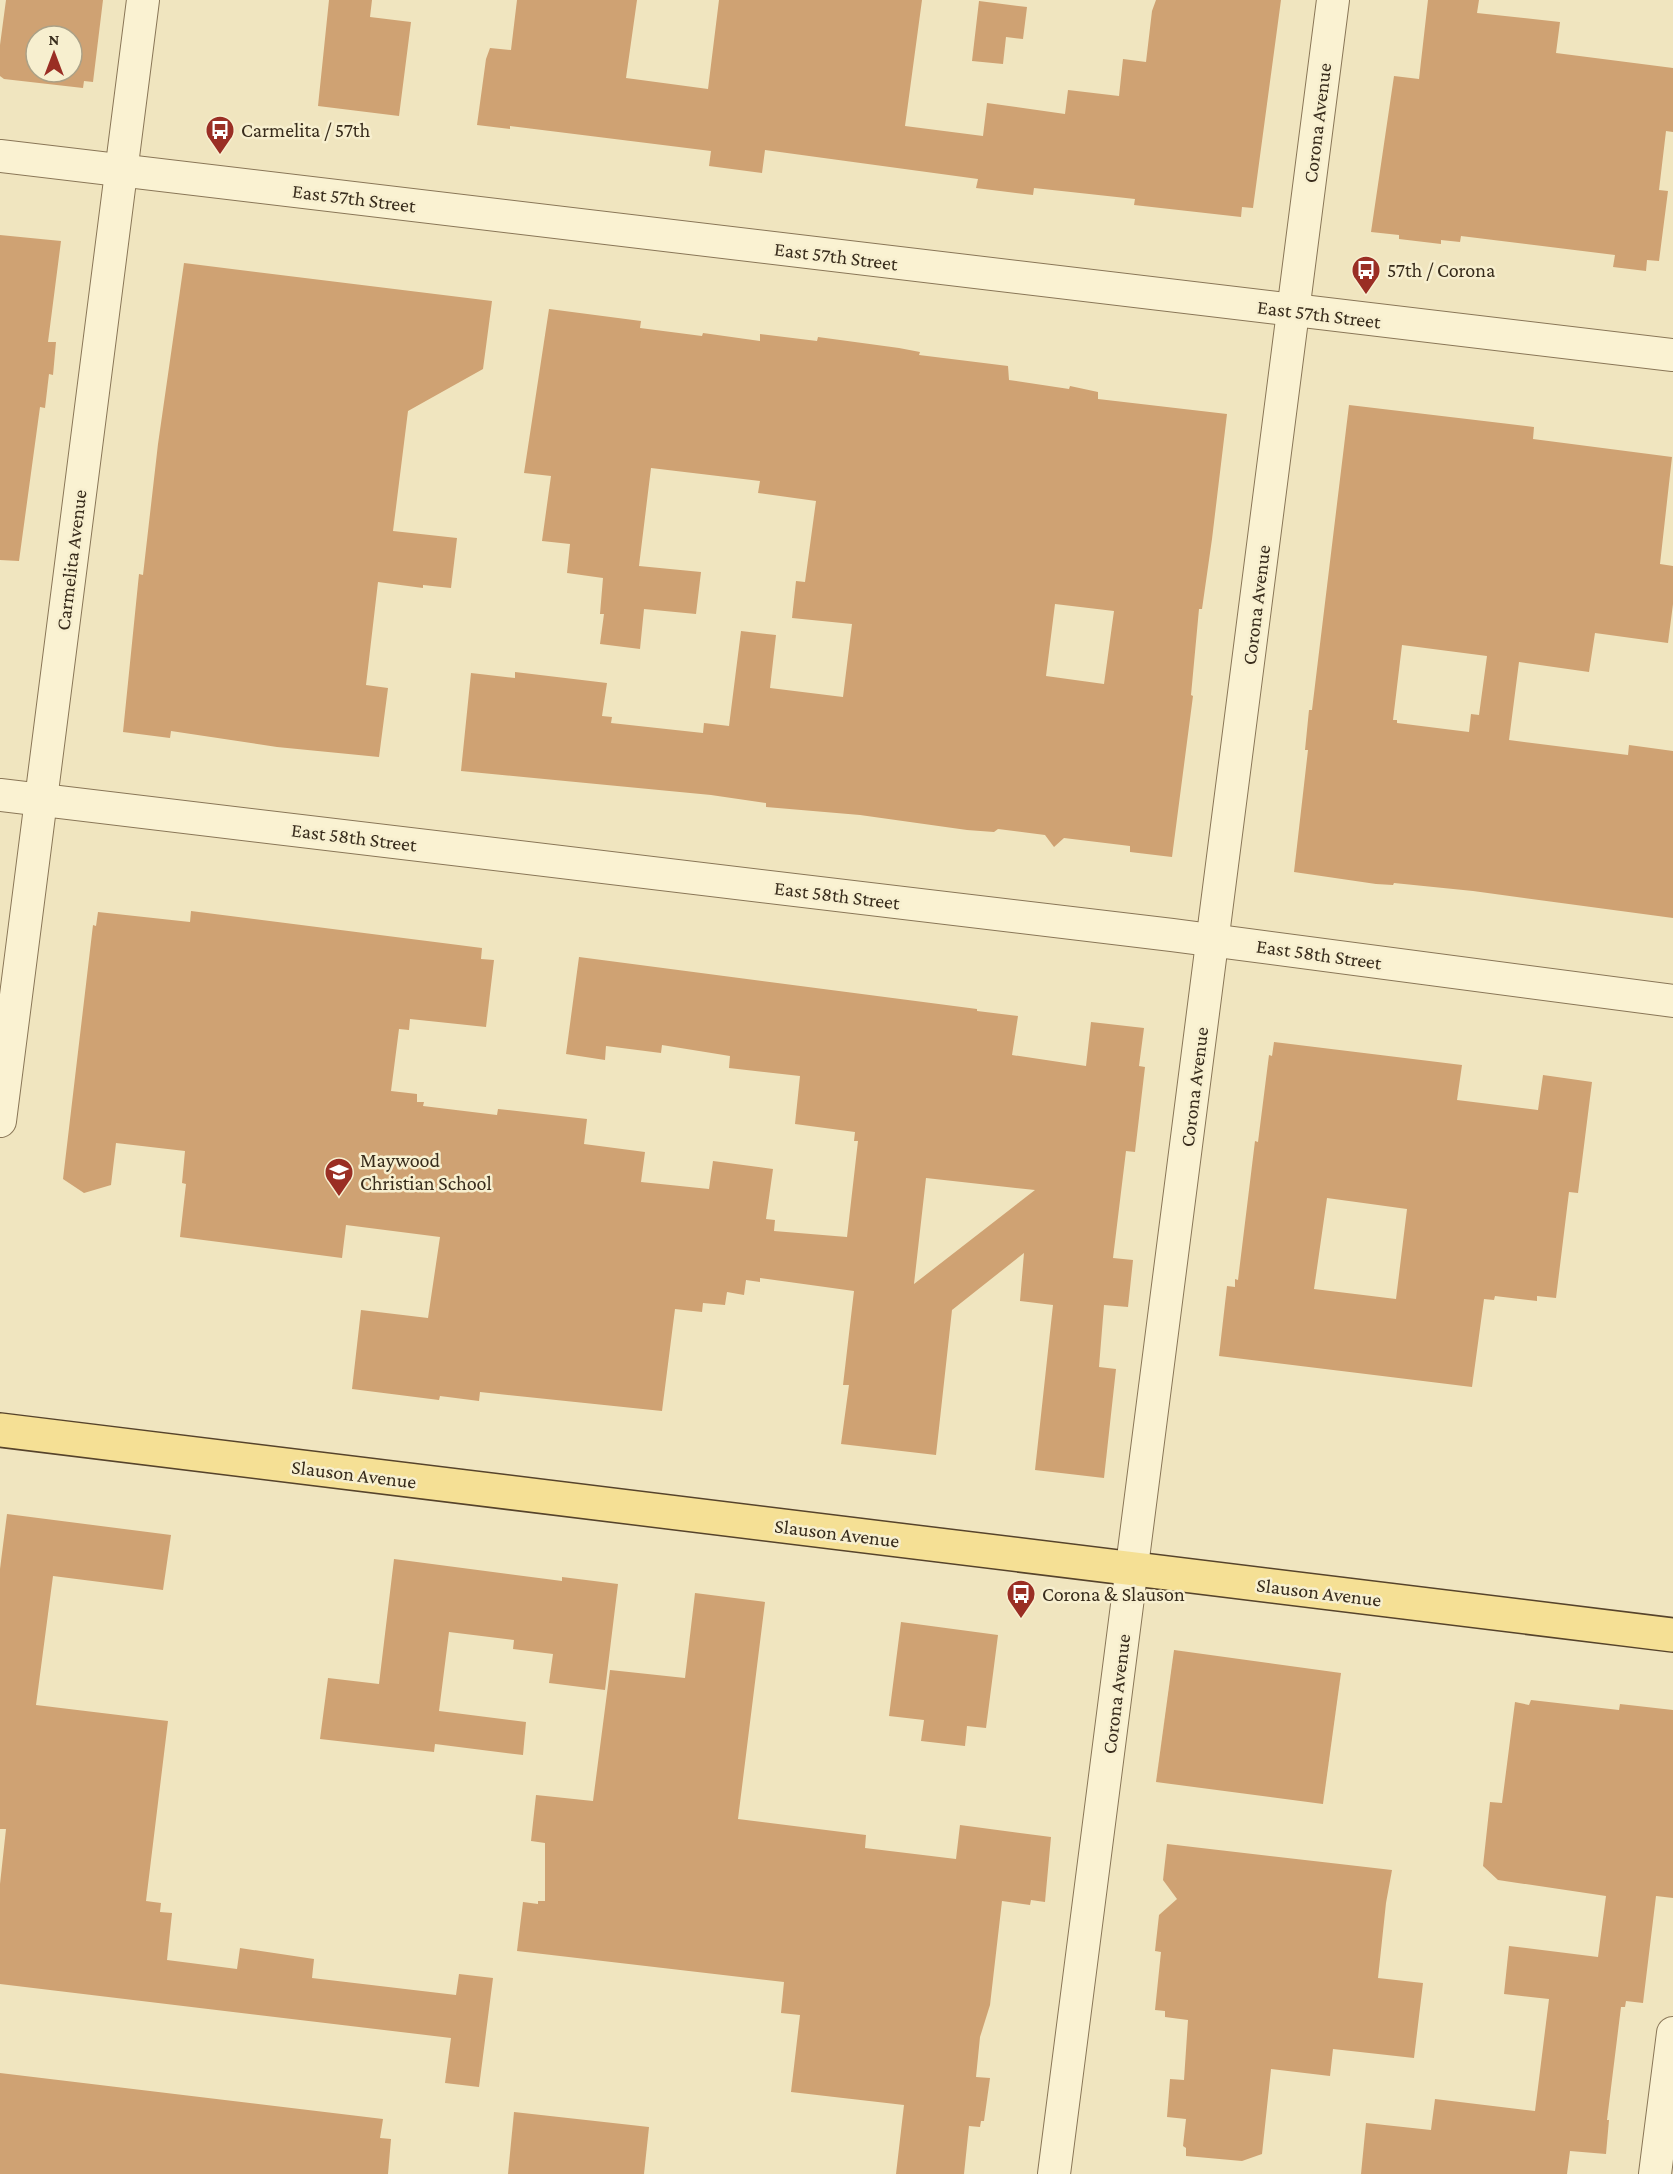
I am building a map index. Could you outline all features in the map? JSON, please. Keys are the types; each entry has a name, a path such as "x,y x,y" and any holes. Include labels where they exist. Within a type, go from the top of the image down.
{"main road":[{"name":"Slauson Avenue","path":"0,1430 1673,1635"}],"street":[{"name":"Carmelita Avenue","path":"0,1121 143,0"},
{"name":"Corona Avenue","path":"1054,2174 1333,0"},
{"name":"East 57th Street","path":"0,156 1673,355"},
{"name":"East 58th Street","path":"0,795 1213,940 1673,1001"},
{"path":"1655,2174 1673,2033"}],"building":[{"path":"6,0 103,0 93,82 84,81 84,24 24,24 24,81 4,79 0,76 0,45"},
{"path":"329,0 372,0 370,17 411,22 399,116 318,106"},
{"path":"517,0 637,0 626,78 708,89 719,0 922,0 905,126 983,136 987,103 1065,114 1068,90 1119,96 1123,59 1146,62 1152,11 1156,0 1281,0 1253,208 1242,207 1241,217 1134,205 1135,199 1034,188 1033,195 976,188 978,179 765,150 762,173 709,166 711,151 510,126 510,129 477,125 486,59 490,48 511,50"},
{"path":"1428,0 1479,0 1477,13 1560,22 1556,53 1673,68 1673,132 1666,131 1659,190 1668,191 1659,261 1647,260 1646,271 1613,267 1615,255 1461,236 1460,242 1441,240 1441,244 1399,239 1399,235 1371,232 1394,76 1419,79"},
{"path":"979,1 1027,7 1023,39 1006,37 1003,64 972,61"},
{"path":"48,84 84,84 83,88"},
{"path":"0,235 61,241 48,342 56,342 53,375 49,374 45,408 40,407 19,561 0,560"},
{"path":"184,263 492,301 483,369 408,411 393,531 457,538 451,588 423,585 423,588 378,582 366,685 388,688 379,757 277,747 171,731 170,738 123,732 139,574 143,575 158,444"},
{"path":"549,309 641,321 640,328 702,336 703,333 760,341 760,334 817,341 818,337 899,348 920,352 919,355 1008,366 1009,380 1069,389 1070,386 1098,392 1098,399 1227,414 1202,609 1199,609 1191,695 1193,696 1172,857 1130,852 1130,846 1064,838 1054,847 1045,835 998,829 994,832 967,830 860,815 766,807 766,803 711,795 461,771 471,673 515,678 515,672 607,683 602,716 612,717 611,723 703,733 704,723 729,726 741,631 776,635 770,688 843,697 852,624 792,618 796,581 805,582 816,501 758,493 760,481 651,468 639,566 701,572 696,614 644,609 640,649 600,644 604,614 600,614 603,578 567,573 570,544 542,541 551,476 524,473","holes":["1055,604 1114,611 1104,684 1046,676"]},
{"path":"1349,405 1534,427 1533,439 1672,457 1660,564 1673,566 1673,604 1668,643 1595,633 1589,672 1519,662 1509,740 1628,755 1629,745 1673,751 1673,918 1473,891 1394,883 1393,885 1376,884 1294,872 1308,750 1305,750 1309,710 1312,710","holes":["1402,645 1487,656 1479,715 1471,714 1469,732 1397,723 1397,720 1393,720"]},
{"path":"191,911 482,948 481,959 494,960 486,1027 410,1019 409,1030 399,1029 391,1091 417,1094 417,1102 424,1102 423,1106 497,1115 498,1109 587,1119 584,1144 645,1152 641,1182 709,1189 713,1161 773,1169 766,1219 775,1220 774,1231 847,1237 858,1141 854,1141 855,1132 795,1124 800,1076 729,1068 730,1056 662,1045 661,1053 606,1046 605,1060 566,1054 579,957 1018,1016 1012,1055 1086,1066 1091,1022 1144,1028 1139,1066 1145,1067 1135,1152 1126,1151 1113,1258 1133,1260 1128,1307 1104,1305 1099,1367 1116,1369 1104,1478 1035,1470 1053,1305 1020,1301 1024,1253 952,1310 936,1455 841,1444 849,1385 843,1385 854,1291 760,1278 760,1282 746,1280 744,1295 727,1292 725,1305 703,1303 702,1312 675,1309 662,1411 480,1392 479,1401 440,1396 439,1400 352,1389 361,1310 428,1318 440,1237 346,1225 342,1258 180,1237 186,1184 182,1183 185,1151 116,1143 111,1185 84,1193 63,1179 93,925 96,926 98,912 190,922","holes":["926,1178 1035,1190 914,1284"]},
{"path":"1274,1042 1462,1065 1457,1100 1538,1110 1543,1075 1592,1082 1578,1193 1569,1192 1556,1298 1537,1296 1537,1301 1495,1296 1494,1300 1484,1299 1472,1387 1219,1356 1227,1286 1235,1287 1235,1279 1238,1280 1255,1141 1258,1142 1269,1055 1272,1056","holes":["1327,1198 1407,1209 1396,1299 1314,1289"]},
{"path":"7,1514 171,1535 163,1590 53,1576 36,1705 168,1721 146,1901 161,1903 160,1912 172,1913 167,1960 237,1969 240,1948 314,1959 312,1978 456,1995 459,1974 493,1978 479,2087 445,2083 451,2038 0,1984 0,1884 6,1829 0,1829 0,1569"},
{"path":"394,1559 562,1581 562,1577 618,1584 605,1690 549,1683 553,1654 513,1649 514,1640 449,1632 439,1711 526,1722 523,1755 435,1744 434,1752 320,1739 328,1678 379,1684"},
{"path":"695,1593 765,1602 738,1819 866,1835 865,1848 956,1859 960,1825 1051,1837 1045,1902 1031,1900 1030,1905 1002,1901 990,2005 980,2037 976,2077 990,2078 984,2121 981,2121 980,2127 969,2126 964,2174 896,2174 904,2105 791,2092 800,2015 781,2013 784,1982 517,1951 523,1902 538,1904 538,1901 545,1901 545,1843 531,1841 536,1795 593,1801 610,1670 685,1678"},
{"path":"901,1622 998,1635 986,1728 967,1726 965,1746 921,1741 924,1720 889,1716"},
{"path":"1174,1650 1341,1673 1323,1804 1156,1782"},
{"path":"1531,1700 1619,1710 1620,1704 1673,1710 1673,1898 1656,1896 1643,2003 1626,2001 1625,2007 1621,2007 1607,2120 1609,2120 1606,2154 1570,2151 1567,2174 1361,2174 1366,2123 1431,2130 1435,2099 1535,2111 1549,1999 1504,1994 1509,1946 1598,1957 1606,1896 1498,1880 1483,1866 1490,1802 1502,1803 1515,1702 1529,1705"},
{"path":"1167,1844 1392,1870 1378,1978 1423,1983 1414,2058 1333,2049 1330,2076 1271,2069 1262,2154 1242,2161 1186,2156 1186,2148 1183,2146 1186,2119 1167,2117 1170,2079 1184,2080 1188,2020 1165,2017 1165,2011 1155,2010 1161,1952 1155,1951 1159,1915 1177,1899 1163,1880"},
{"path":"0,2073 383,2119 380,2138 391,2139 388,2174 0,2174"},
{"path":"514,2112 649,2127 644,2174 508,2174"}],"place":[{"name":"Carmelita / 57th","path":"220,156"},
{"name":"57th / Corona","path":"1366,296"},
{"name":"Maywood Christian School","path":"339,1198"},
{"name":"Corona & Slauson","path":"1021,1620"}]}
